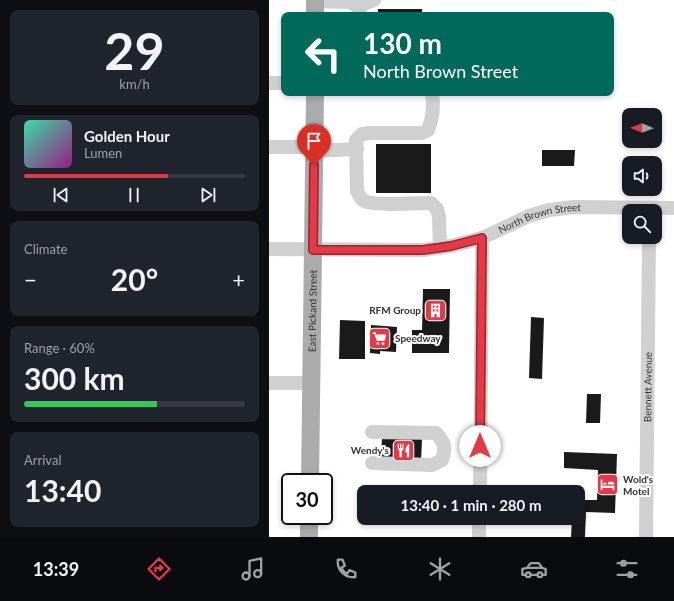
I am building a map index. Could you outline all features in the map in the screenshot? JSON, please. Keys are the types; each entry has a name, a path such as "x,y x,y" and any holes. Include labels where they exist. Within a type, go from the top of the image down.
{"main road":[{"name":"East Pickard Street","path":"310,473 315,96"},
{"path":"309,525 309,537"}],"street":[{"path":"315,5 349,2 359,11 375,0"},
{"path":"269,83 281,83"},
{"path":"432,96 433,118 428,130 422,133 369,133 362,134 356,140 357,191 360,198 365,201 377,203 431,203 437,209 439,217 440,248"},
{"path":"269,147 357,149"},
{"name":"North Brown Street","path":"269,249 423,250 451,246 482,238 529,216 549,210 573,207 622,209"},
{"name":"North Brown Street","path":"662,209 674,208"},
{"path":"480,485 482,238"},
{"name":"Bennett Avenue","path":"646,537 649,244"},
{"path":"269,382 311,383"},
{"path":"372,432 435,433 442,440 445,449 442,460 432,465 372,463"},
{"path":"479,525 479,537"}],"building":[{"path":"378,9 422,9 422,12 378,12"},
{"path":"376,144 431,144 431,193 376,193"},
{"path":"542,150 575,150 574,166 542,166"},
{"name":"RFM Group","path":"423,289 450,289 449,353 412,353 412,330 422,330"},
{"path":"531,317 544,318 542,379 529,378"},
{"path":"340,320 365,321 365,359 339,359"},
{"path":"371,325 397,327 396,352 380,351 380,354 370,353"},
{"path":"587,394 601,394 600,423 586,423"},
{"path":"382,437 422,439 421,461 381,460"},
{"name":"Wold's Motel","path":"564,452 617,454 615,513 586,512 585,537 571,537 572,525 585,525 585,500 597,500 598,470 564,468"}],"place":[{"name":"RFM Group","path":"436,310"},
{"name":"Speedway","path":"379,338"},
{"name":"Wendy's","path":"404,450"},
{"name":"Wold's Motel","path":"607,485"}],"route":[{"path":"314,165 313,250 423,250 451,246 482,238 480,446"}]}
